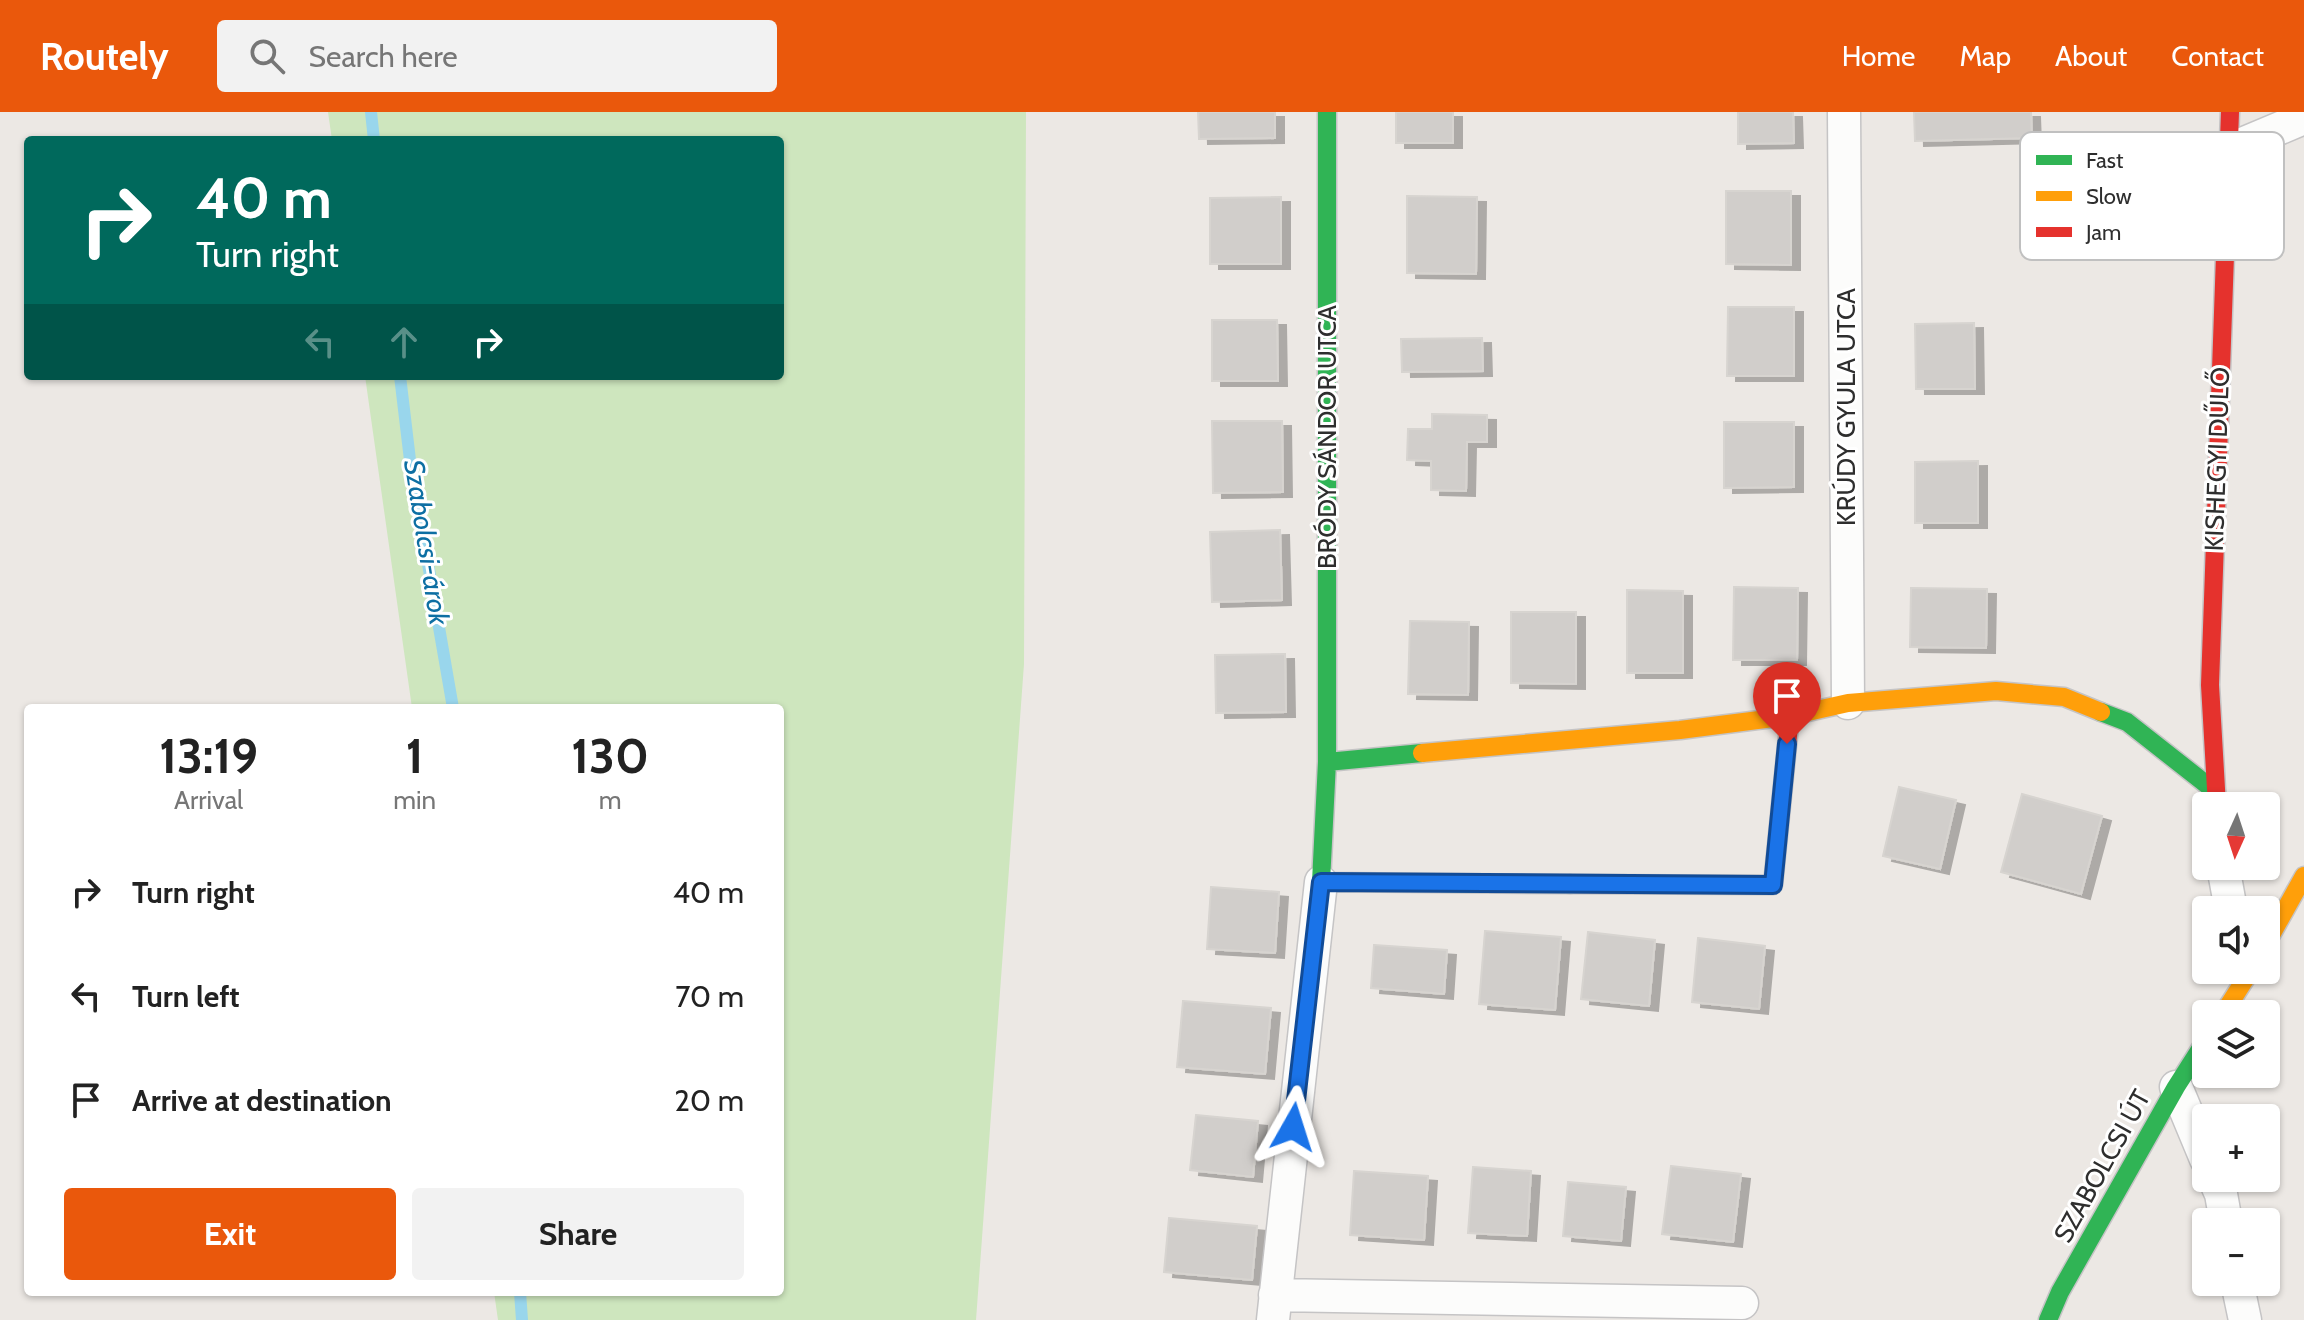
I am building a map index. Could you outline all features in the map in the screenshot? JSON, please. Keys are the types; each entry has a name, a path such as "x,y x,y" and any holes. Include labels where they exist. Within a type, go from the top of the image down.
{"street":[{"name":"BRÓDY SÁNDOR UTCA","path":"1321,882 1327,762 1327,112"},
{"name":"KRÚDY GYULA UTCA","path":"1844,112 1848,703"},
{"name":"KISHEGYI DŰLŐ","path":"2229,132 2230,112"},
{"path":"2271,132 2304,118"},
{"name":"KISHEGYI DŰLŐ","path":"2216,792 2210,685 2224,260"},
{"path":"1327,762 1680,730 1790,716 1848,703 1996,691 2064,697 2127,722 2208,792"},
{"path":"1742,1303 1274,1308 1321,882 1773,885 1790,716"},
{"path":"2280,919 2304,876"},
{"name":"SZABOLCSI ÚT","path":"2048,1320 2060,1292 2192,1062"},
{"path":"2176,1087 2192,1125"},
{"path":"2240,1296 2245,1320"}],"green space":[{"path":"328,112 1026,112 1024,664 976,1320 498,1320 495,1296 784,1296 784,704 411,704 366,380 784,380 784,136 331,136"}],"building":[{"path":"1198,112 1275,112 1275,138 1199,139"},
{"path":"1396,112 1453,112 1453,143 1396,143"},
{"path":"1738,112 1793,112 1794,143 1738,144"},
{"path":"1914,112 2031,112 2032,132 2020,132 2020,138 1915,141"},
{"path":"1726,191 1791,191 1791,265 1726,264"},
{"path":"1407,196 1477,197 1476,274 1407,273"},
{"path":"1281,197 1281,264 1210,264 1210,198"},
{"path":"1728,307 1794,307 1794,376 1727,376"},
{"path":"1212,320 1277,320 1278,381 1212,381"},
{"path":"1974,323 1975,389 1916,389 1915,324"},
{"path":"1482,338 1483,371 1402,372 1401,339"},
{"path":"1432,414 1487,415 1487,442 1467,442 1466,491 1431,490 1431,461 1407,460 1408,429 1432,429"},
{"path":"1212,421 1282,421 1283,492 1213,493"},
{"path":"1724,422 1794,422 1794,487 1724,488"},
{"path":"1978,461 1978,523 1915,523 1915,462"},
{"path":"1280,530 1282,600 1212,602 1210,532"},
{"path":"1734,587 1798,588 1797,660 1733,660"},
{"path":"1911,588 1987,589 1986,648 1910,647"},
{"path":"1627,590 1683,591 1683,673 1627,673"},
{"path":"1511,612 1576,612 1576,684 1511,683"},
{"path":"1410,621 1469,622 1468,695 1408,694"},
{"path":"1285,654 1286,712 1216,713 1215,655"},
{"path":"1899,787 1956,800 1940,869 1883,856"},
{"path":"2022,794 2102,816 2081,894 2001,872"},
{"path":"1211,887 1279,892 1275,953 1207,949"},
{"path":"1485,931 1561,937 1555,1010 1479,1004"},
{"path":"1588,932 1655,940 1649,1006 1581,999"},
{"path":"1698,938 1765,946 1759,1009 1692,1002"},
{"path":"1374,945 1447,950 1444,994 1371,988"},
{"path":"1183,1001 1271,1008 1265,1074 1177,1067"},
{"path":"1196,1115 1258,1121 1253,1177 1190,1170"},
{"path":"1671,1166 1741,1174 1733,1242 1662,1234"},
{"path":"1473,1167 1531,1171 1527,1236 1468,1233"},
{"path":"1354,1171 1428,1176 1424,1240 1350,1235"},
{"path":"1568,1182 1626,1187 1621,1241 1563,1236"},
{"path":"1169,1218 1257,1226 1252,1280 1164,1272"}],"waterway":[{"name":"Szabolcsi-árok","path":"371,112 374,136"},
{"name":"Szabolcsi-árok","path":"400,380 410,460 452,704"},
{"name":"Szabolcsi-árok","path":"520,1296 522,1320"}],"traffic: fast":[{"path":"1327,112 1327,762"},
{"path":"2101,712 2127,722 2216,792"},
{"path":"1422,753 1327,762 1321,882 1570,884"},
{"path":"2048,1320 2060,1292 2192,1062"}],"traffic: slow":[{"path":"1422,753 1680,730 1790,716 1848,703 1996,691 2064,697 2101,712"},
{"path":"2280,919 2304,876"},
{"path":"2232,1000 2242,984"}],"traffic: jam":[{"path":"2229,132 2230,112"},
{"path":"2216,792 2210,685 2225,260"},
{"path":"1570,884 1773,885 1790,716"}],"route":[{"path":"1293,1127 1321,882 1773,885 1787,744"}]}
